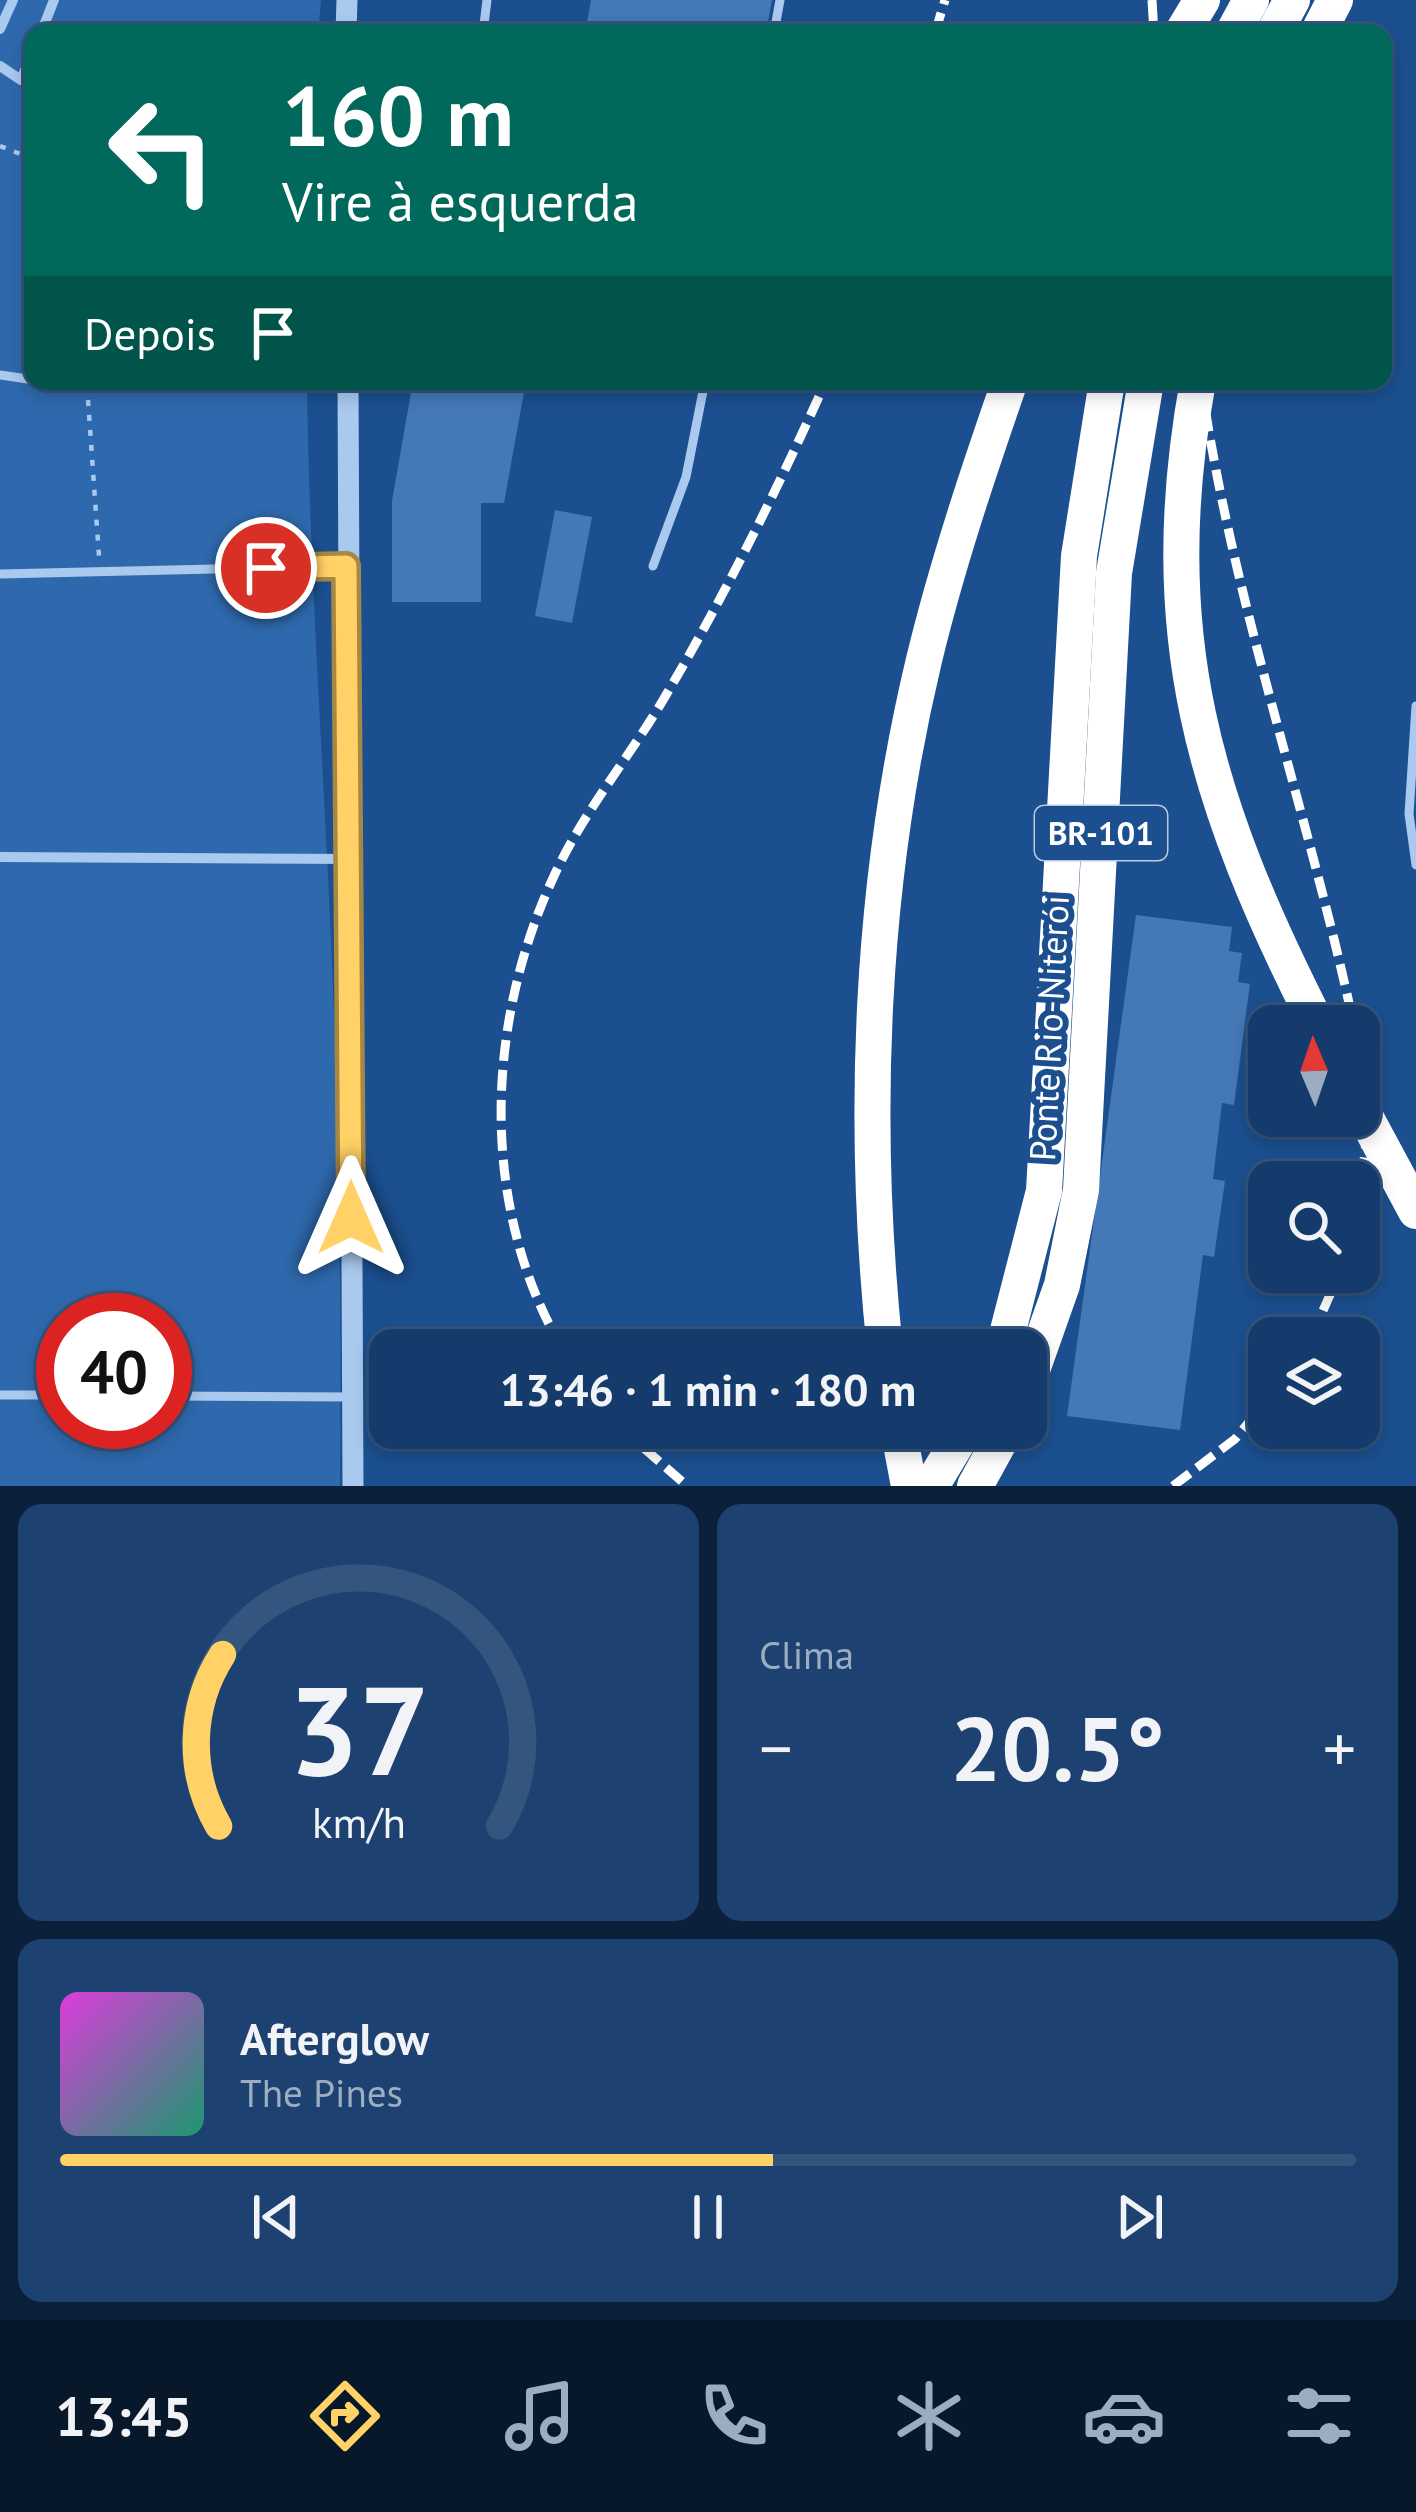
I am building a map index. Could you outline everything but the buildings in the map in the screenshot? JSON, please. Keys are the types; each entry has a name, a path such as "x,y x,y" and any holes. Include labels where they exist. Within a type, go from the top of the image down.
{"highway":[{"path":"883,1329 876,1264 872,1094 888,862 923,662 1007,390"},
{"name":"Ponte Rio-Niterói","path":"1008,1329 1044,1191 1079,556 1106,390"},
{"name":"Ponte Rio-Niterói","path":"1046,1329 1062,1285 1081,1190 1114,573 1144,390"},
{"path":"1197,390 1179,553 1194,709 1237,855 1308,1005"},
{"path":"1375,1137 1410,1202 1416,1232"},
{"path":"902,1449 910,1486"},
{"path":"932,1486 954,1449"},
{"path":"976,1486 996,1449"}],"street":[{"path":"0,29 13,0"},
{"path":"0,66 21,80 24,73"},
{"path":"348,390 352,1486"},
{"path":"0,857 351,860"}],"lane":[{"path":"653,566 686,477 703,390"},
{"path":"0,574 346,566"},
{"path":"1416,706 1409,814 1416,865"},
{"path":"0,1395 36,1395"},
{"path":"192,1396 351,1397"}],"path":[{"path":"87,390 99,556"}],"shaded area":[{"path":"0,0 321,0 319,24 24,24 24,390 307,390 340,1249 340,1486 0,1486"}],"railway":[{"path":"938,24 945,0"},
{"path":"1152,0 1153,24"},
{"path":"553,1329 516,1236 505,1176 504,1053 514,992 531,933 566,852 690,653 752,538 822,390"},
{"path":"1203,390 1251,624 1349,1005"},
{"path":"1364,1161 1366,1137"},
{"path":"1320,1317 1331,1293"},
{"path":"1173,1486 1235,1439 1248,1423"},
{"path":"645,1449 687,1486"}],"route":[{"path":"266,568 346,566 351,1218"}]}
